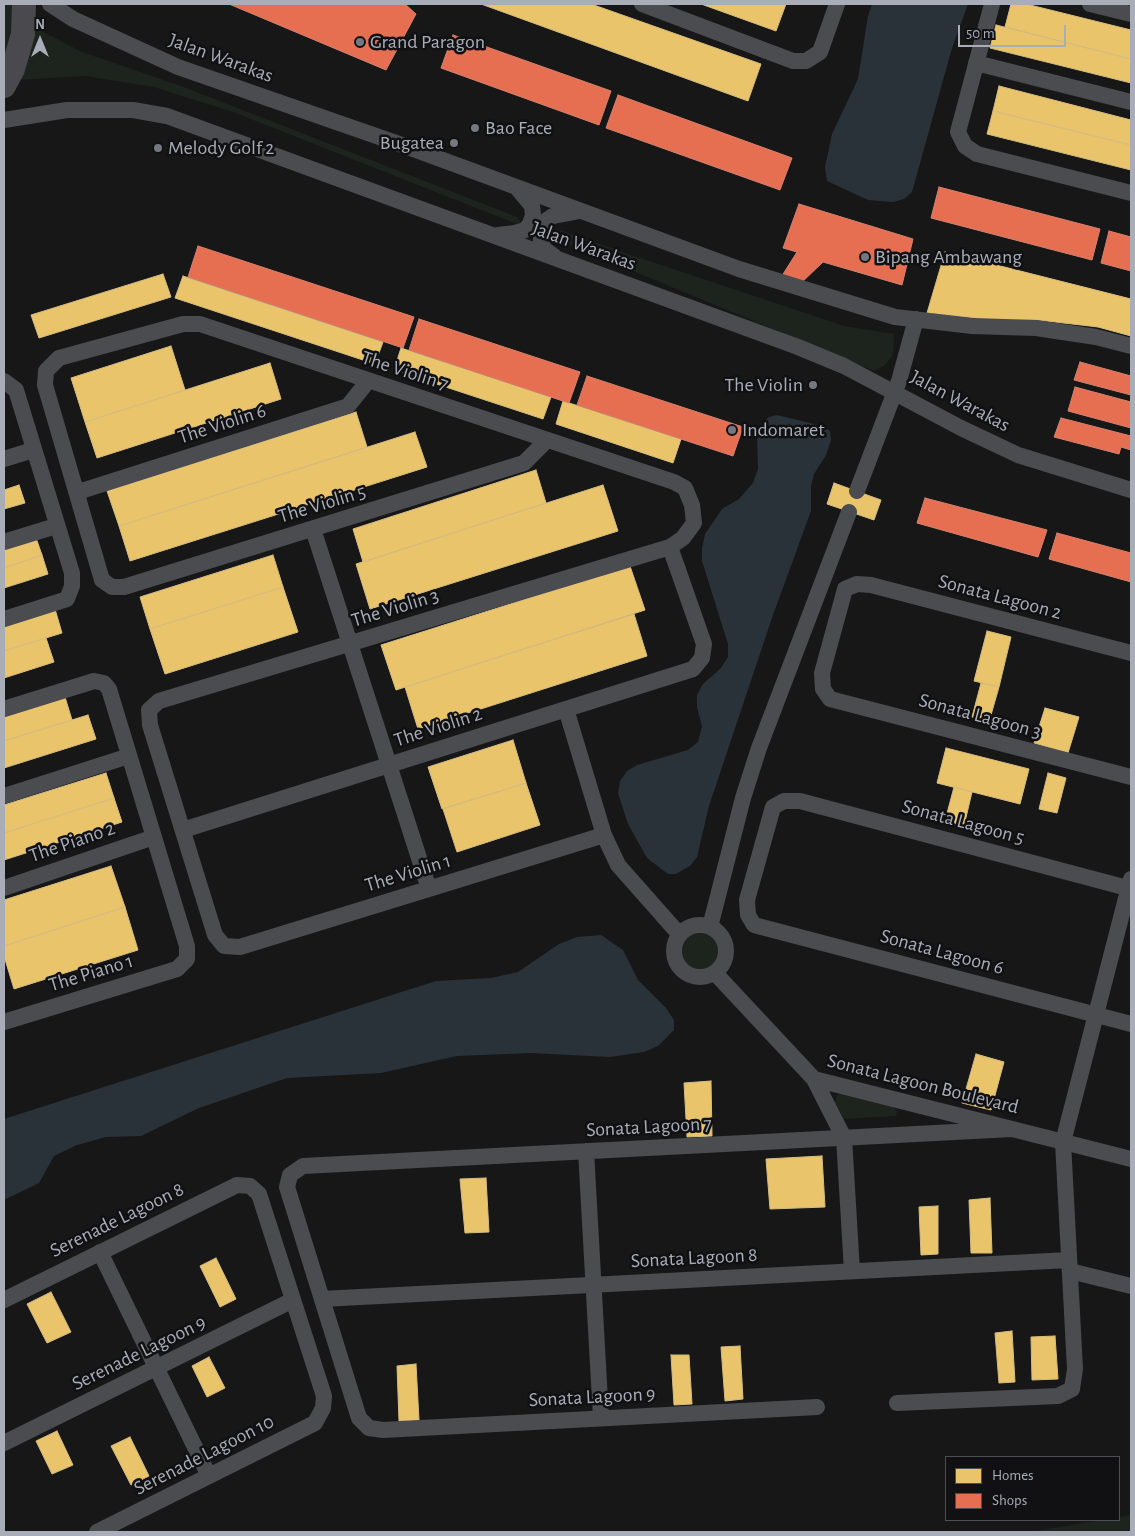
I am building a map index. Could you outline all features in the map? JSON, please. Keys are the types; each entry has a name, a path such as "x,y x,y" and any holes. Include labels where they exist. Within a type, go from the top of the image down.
{"main road":[{"path":"4,86 13,69 22,34 24,4"}],"street":[{"name":"Jalan Warakas","path":"50,4 73,19 178,67 515,187 738,270 895,317 972,326 1036,328 1096,337 1131,346"},
{"path":"642,4 793,61 806,61 820,52 837,4"},
{"path":"992,4 958,132 964,146 977,154 1131,193"},
{"path":"1090,4 1131,14"},
{"path":"976,63 1131,102"},
{"name":"Jalan Warakas","path":"4,120 67,110 133,110 167,116 798,347 844,366 938,416 1018,455 1131,490"},
{"path":"492,235 515,233 525,230 530,224 533,214 532,206 515,187"},
{"path":"558,259 544,249 541,240 541,228 544,222 553,216 581,211"},
{"path":"857,491 895,392 916,319"},
{"name":"The Violin 7","path":"78,492 45,385 46,370 59,358 183,324 200,324 674,482 685,488 692,505 694,523 683,538 670,547"},
{"path":"4,618 67,599 72,586 72,573 32,450 16,390 5,381"},
{"name":"The Violin 6","path":"78,492 348,406 368,381"},
{"name":"The Violin 5","path":"78,492 102,580 112,587 124,587 524,463 547,440"},
{"path":"4,458 32,450"},
{"path":"710,927 743,798 759,748 849,512"},
{"path":"4,542 56,526"},
{"path":"313,529 429,889"},
{"name":"The Violin 3","path":"183,830 150,725 148,710 159,701 670,547"},
{"name":"The Violin 2","path":"183,830 693,669 702,658 704,644 670,547"},
{"name":"Sonata Lagoon 2","path":"823,689 822,673 845,589 857,584 871,585 1131,653"},
{"path":"4,709 94,681 104,683 109,689 154,837"},
{"name":"Sonata Lagoon 3","path":"823,689 830,699 1131,777"},
{"path":"566,709 604,835 618,865 679,934"},
{"path":"4,796 129,756"},
{"name":"Sonata Lagoon 5","path":"748,915 747,900 773,807 784,801 800,801 1130,885"},
{"name":"The Violin 1","path":"183,830 214,935 224,946 240,947 604,835"},
{"name":"The Piano 2","path":"4,888 154,837"},
{"name":"The Piano 1","path":"4,1022 176,969 187,958 187,946 154,837"},
{"path":"897,1403 1058,1396 1072,1389 1075,1369 1063,1142 1130,885"},
{"name":"Sonata Lagoon 6","path":"748,915 754,925 1131,1024"},
{"path":"694,926 710,927 719,933 725,943 727,954 723,965 715,973 703,978 690,977 680,970 674,958 673,945 679,934 694,926"},
{"name":"Sonata Lagoon Boulevard","path":"715,973 814,1079 1131,1159"},
{"path":"814,1079 844,1138 852,1271"},
{"name":"Sonata Lagoon 7","path":"322,1300 287,1187 290,1174 303,1166 1012,1129"},
{"path":"586,1151 601,1418"},
{"name":"Serenade Lagoon 8","path":"4,1300 237,1185 250,1186 259,1194 293,1300"},
{"path":"100,1252 209,1476"},
{"name":"Sonata Lagoon 8","path":"322,1300 852,1271 1069,1265 1131,1286"},
{"name":"Serenade Lagoon 9","path":"4,1443 293,1300"},
{"name":"Serenade Lagoon 10","path":"96,1532 315,1422 323,1408 324,1396 293,1300"},
{"name":"Sonata Lagoon 9","path":"322,1300 359,1418 369,1428 383,1430 817,1406"}],"shaded area":[{"path":"4,4 13,4 15,13 10,44 4,59"},
{"path":"872,4 968,4 952,48 912,192 904,199 893,202 868,200 827,181 825,167 832,134 858,79 868,16"},
{"path":"32,26 82,52 181,86 517,217 521,222 517,224 233,112 154,87 85,76 17,80"},
{"path":"561,230 844,326 894,334 893,355 884,366 874,371 556,239 555,233"},
{"path":"777,415 822,426 830,431 831,440 826,455 814,474 811,486 811,511 773,615 709,806 697,857 690,866 676,874 668,874 647,858 628,824 618,793 620,781 627,771 637,765 688,750 698,742 702,727 697,707 697,695 703,684 721,668 728,657 728,644 702,561 705,534 722,509 739,499 753,483 758,469 757,435 761,425 769,417"},
{"path":"700,933 707,934 713,938 717,944 717,958 713,964 707,968 700,969 693,968 687,964 683,958 682,951 683,944 687,938 693,934"},
{"path":"601,935 623,950 638,980 666,1008 674,1020 674,1030 658,1046 644,1052 610,1057 531,1053 457,1056 381,1073 287,1078 199,1108 141,1136 106,1137 77,1145 54,1156 39,1183 4,1200 4,1120 7,1118 436,981 491,978 518,972 559,944 577,937"},
{"path":"842,1093 893,1106 897,1112 896,1116 844,1119 835,1102 837,1095"},
{"path":"1131,1515 1131,1532 1030,1532 1096,1521 1120,1521 1120,1517"}],"building: Homes":[{"path":"481,4 591,4 761,64 748,101"},
{"path":"701,4 786,4 776,31"},
{"path":"1011,4 1026,4 1131,30 1131,59 1005,27"},
{"path":"996,25 1131,59 1131,83 990,48"},
{"path":"999,86 1131,120 1131,145 993,111"},
{"path":"993,111 1131,145 1131,170 987,134"},
{"path":"945,252 1131,299 1131,336 1098,327 1038,320 986,319 927,313"},
{"path":"163,274 171,297 39,338 31,315"},
{"path":"183,276 383,342 375,364 175,298"},
{"path":"171,346 185,390 85,422 71,378"},
{"path":"401,348 551,397 543,419 394,370"},
{"path":"270,363 281,399 97,458 85,422"},
{"path":"563,401 681,439 673,463 556,424"},
{"path":"356,412 367,447 119,526 107,491"},
{"path":"415,432 427,467 130,561 119,526"},
{"path":"536,470 546,503 363,562 353,529"},
{"path":"834,483 881,500 874,520 827,504"},
{"path":"19,485 25,503 4,509 4,490"},
{"path":"603,485 618,531 370,609 356,564"},
{"path":"36,538 42,555 4,568 4,548"},
{"path":"42,555 48,574 4,588 4,568"},
{"path":"273,555 283,587 150,629 140,597"},
{"path":"630,566 645,610 396,690 381,645"},
{"path":"283,587 298,632 165,674 150,629"},
{"path":"55,609 62,633 4,651 4,626"},
{"path":"634,614 647,656 418,729 405,687"},
{"path":"987,631 1011,637 999,687 974,681"},
{"path":"46,638 54,662 4,678 4,651"},
{"path":"981,683 999,687 989,722 972,717"},
{"path":"65,697 72,720 4,741 4,717"},
{"path":"1045,708 1079,717 1068,753 1034,743"},
{"path":"88,715 96,739 4,768 4,741"},
{"path":"513,740 526,783 442,809 428,767"},
{"path":"946,748 1029,769 1020,804 937,783"},
{"path":"106,773 114,798 4,833 4,805"},
{"path":"1048,773 1066,778 1057,813 1039,809"},
{"path":"526,783 540,825 457,852 443,809"},
{"path":"954,787 972,792 964,826 945,821"},
{"path":"114,798 122,822 4,860 4,833"},
{"path":"111,866 125,907 4,946 4,900"},
{"path":"125,907 138,950 14,989 4,956 4,946"},
{"path":"976,1054 1004,1062 991,1110 962,1103"},
{"path":"711,1081 712,1136 687,1137 684,1083"},
{"path":"822,1156 825,1207 770,1209 766,1159"},
{"path":"486,1178 489,1232 465,1233 460,1179"},
{"path":"990,1198 992,1253 971,1253 969,1200"},
{"path":"938,1206 938,1254 921,1255 919,1207"},
{"path":"216,1258 236,1299 220,1307 200,1266"},
{"path":"51,1292 71,1332 47,1343 27,1304"},
{"path":"1012,1331 1015,1382 999,1383 995,1333"},
{"path":"1055,1336 1058,1379 1032,1380 1031,1337"},
{"path":"740,1346 743,1399 725,1401 721,1347"},
{"path":"671,1355 689,1355 692,1404 674,1405"},
{"path":"209,1357 225,1388 207,1397 192,1366"},
{"path":"416,1364 419,1420 399,1421 397,1366"},
{"path":"57,1431 73,1465 52,1474 36,1441"},
{"path":"130,1437 149,1476 131,1485 111,1446"}],"building: Shops":[{"name":"Grand Paragon","path":"229,4 405,4 416,14 386,70"},
{"path":"453,35 611,91 599,125 441,68"},
{"path":"618,95 792,158 780,190 606,128"},
{"path":"939,187 1100,229 1092,260 931,218"},
{"path":"799,204 913,239 902,285 823,262 799,285 780,279 797,252 783,248"},
{"path":"1109,231 1131,237 1131,271 1101,263"},
{"path":"198,246 414,317 403,348 188,277"},
{"path":"419,319 580,372 569,403 409,350"},
{"path":"1080,362 1131,376 1131,395 1074,380"},
{"path":"587,376 743,427 733,456 577,405"},
{"path":"1075,387 1131,402 1131,428 1068,411"},
{"path":"1061,418 1131,436 1131,450 1121,447 1119,454 1054,437"},
{"path":"925,498 1047,530 1038,557 917,523"},
{"path":"1057,533 1131,553 1131,582 1049,559"}],"place":[{"name":"Grand Paragon","path":"360,42"},
{"name":"Bao Face","path":"475,128"},
{"name":"Bugatea","path":"454,143"},
{"name":"Melody Golf 2","path":"158,148"},
{"name":"Bipang Ambawang","path":"865,257"},
{"name":"The Violin","path":"813,385"},
{"name":"Indomaret","path":"732,430"}]}
